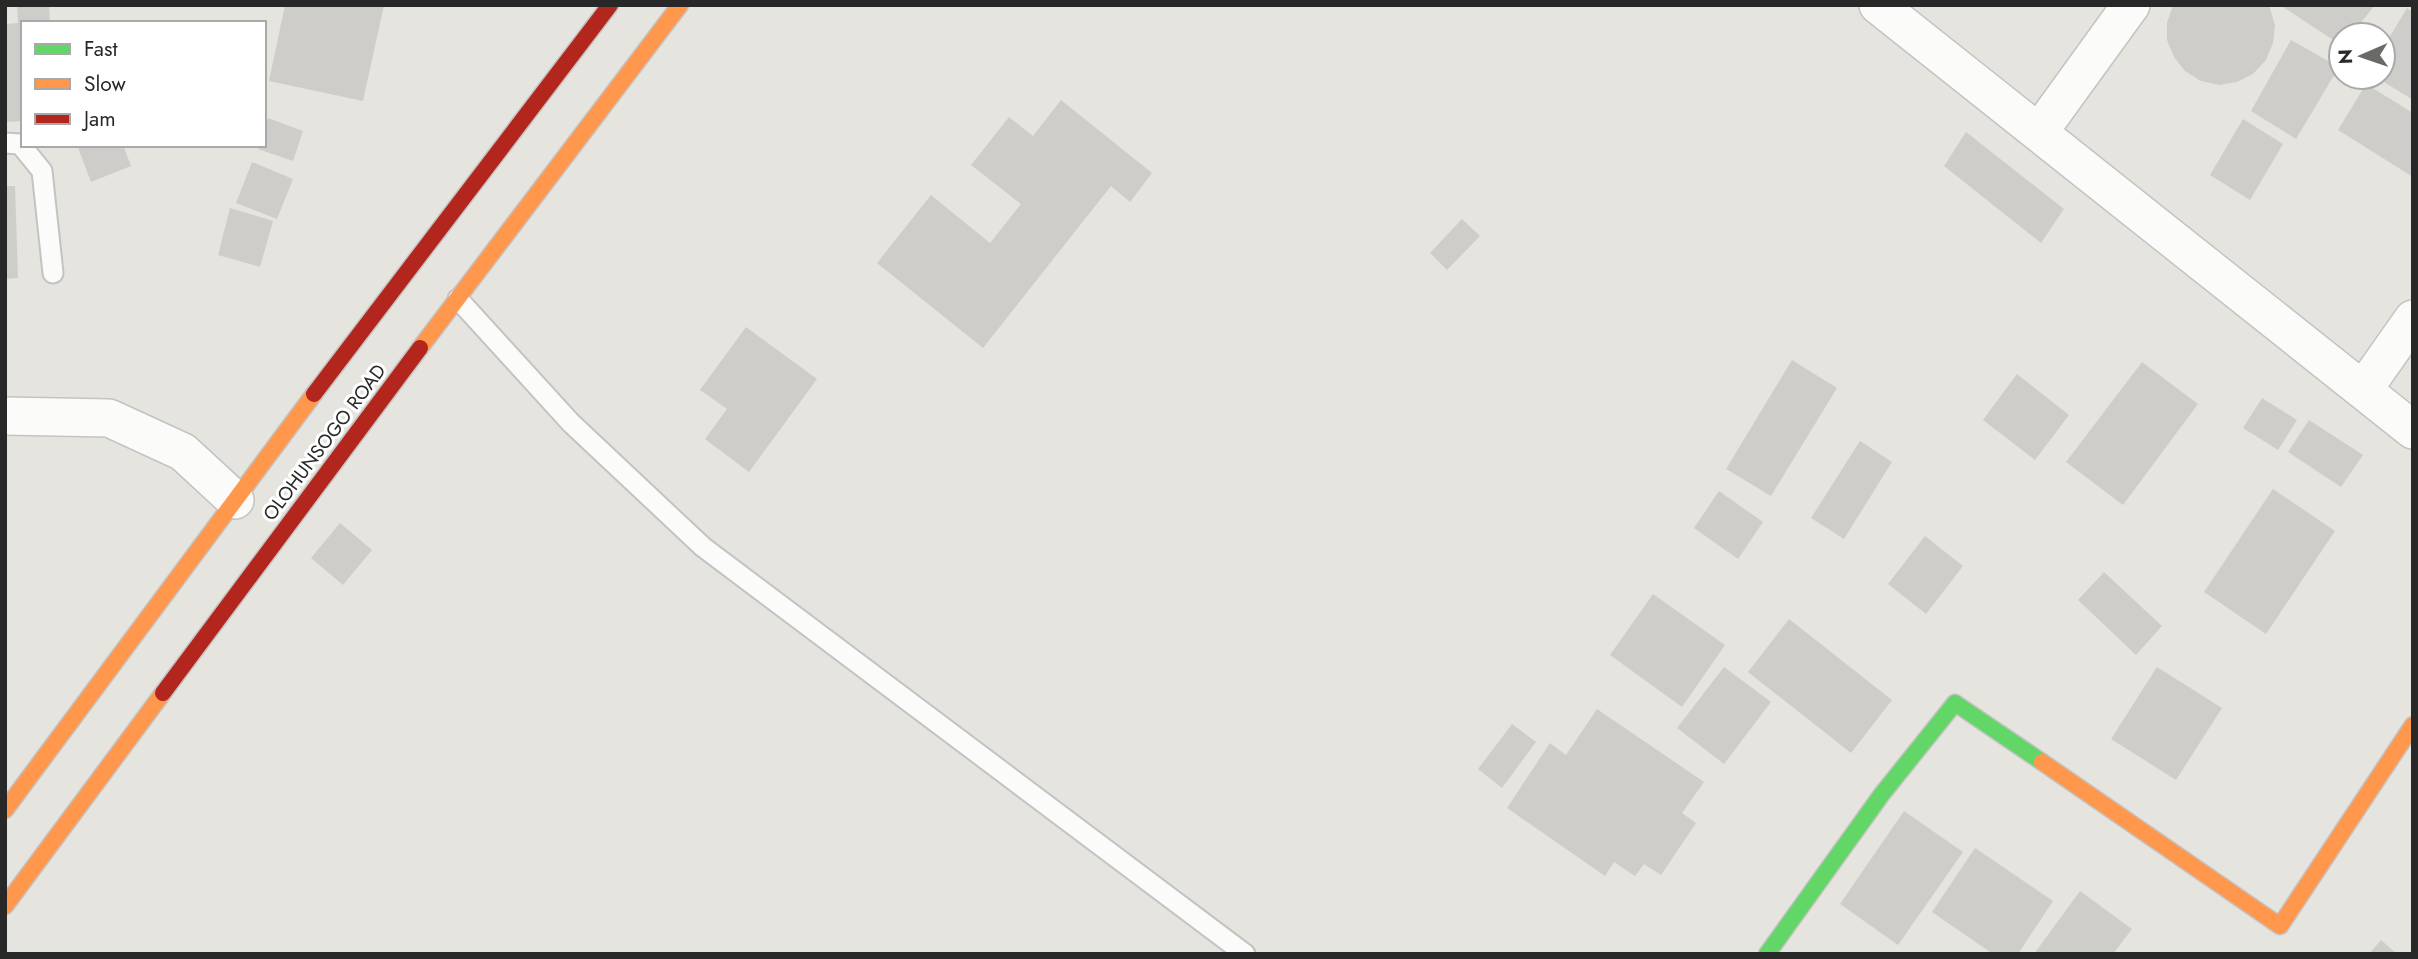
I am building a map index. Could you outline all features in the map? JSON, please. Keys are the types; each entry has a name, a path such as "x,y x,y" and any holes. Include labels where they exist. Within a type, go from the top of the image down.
{"main road":[{"name":"OLOHUNSOGO ROAD","path":"5,810 234,500 610,5"},
{"name":"OLOHUNSOGO ROAD","path":"5,906 680,5"},
{"path":"1767,954 1882,794 1955,702 2280,926 2413,725"}],"street":[{"path":"1878,5 2413,430"},
{"path":"2039,132 2131,5"},
{"path":"2363,390 2413,319"},
{"path":"5,416 109,418 183,452 234,500"}],"lane":[{"path":"22,147 42,172 53,272"},
{"path":"458,299 572,423 703,547 1245,954"}],"building":[{"path":"49,5 50,21 21,21 21,121 5,122 5,24 18,23 17,6"},
{"path":"285,5 384,5 363,101 269,81"},
{"path":"2173,5 2269,5 2275,25 2273,43 2266,60 2253,74 2237,82 2219,85 2201,81 2185,71 2174,57 2167,40 2167,23"},
{"path":"2280,5 2375,5 2362,21 2327,21 2327,36"},
{"path":"2407,8 2413,12 2413,100 2397,90 2397,25"},
{"path":"2291,40 2327,60 2327,87 2296,139 2251,111"},
{"path":"2362,91 2377,91 2413,113 2413,177 2338,130"},
{"path":"1061,100 1152,173 1130,202 1111,186 983,348 877,263 931,195 990,243 1021,204 971,165 1009,117 1033,136"},
{"path":"268,118 303,131 293,161 258,149 266,147"},
{"path":"2243,119 2283,144 2250,200 2210,175"},
{"path":"1966,132 2064,209 2041,243 1944,166"},
{"path":"78,147 124,147 131,166 91,182"},
{"path":"252,162 293,179 277,219 236,203"},
{"path":"5,186 15,186 18,278 5,279"},
{"path":"230,208 273,221 260,267 218,255"},
{"path":"1462,219 1480,236 1447,270 1430,253"},
{"path":"746,327 817,379 749,472 705,439 727,409 700,390"},
{"path":"1792,360 1837,388 1771,496 1726,469"},
{"path":"2142,362 2198,404 2123,505 2066,462"},
{"path":"2017,374 2069,415 2035,460 1983,420"},
{"path":"2262,398 2297,420 2278,450 2243,428"},
{"path":"2309,420 2363,455 2341,487 2288,452"},
{"path":"1860,441 1892,462 1844,539 1811,518"},
{"path":"2273,489 2335,531 2266,634 2204,592"},
{"path":"1719,491 1763,522 1738,559 1694,528"},
{"path":"340,523 372,550 343,585 311,558"},
{"path":"1925,536 1963,566 1926,614 1888,584"},
{"path":"2104,572 2162,626 2136,655 2078,600"},
{"path":"1653,594 1725,645 1682,707 1610,655"},
{"path":"1789,619 1892,700 1851,753 1748,672"},
{"path":"1724,667 1771,702 1724,764 1677,728"},
{"path":"2157,667 2222,708 2176,780 2111,739"},
{"path":"1597,709 1704,782 1682,813 1696,823 1661,875 1644,864 1635,876 1614,862 1605,876 1507,808 1550,743 1566,755"},
{"path":"1512,724 1536,742 1502,788 1478,769"},
{"path":"1904,811 1963,852 1898,945 1840,904"},
{"path":"1975,848 2053,901 2018,954 1993,954 1932,912"},
{"path":"2080,891 2132,929 2113,954 2034,954"},
{"path":"2381,940 2397,954 2369,954"}],"traffic: fast":[{"path":"1767,954 1882,794 1955,703 2042,762"}],"traffic: slow":[{"path":"420,348 680,5"},
{"path":"5,810 314,394"},
{"path":"5,906 163,693"},
{"path":"2042,762 2280,926 2413,725"}],"traffic: jam":[{"path":"314,394 610,5"},
{"path":"163,693 420,348"}]}
